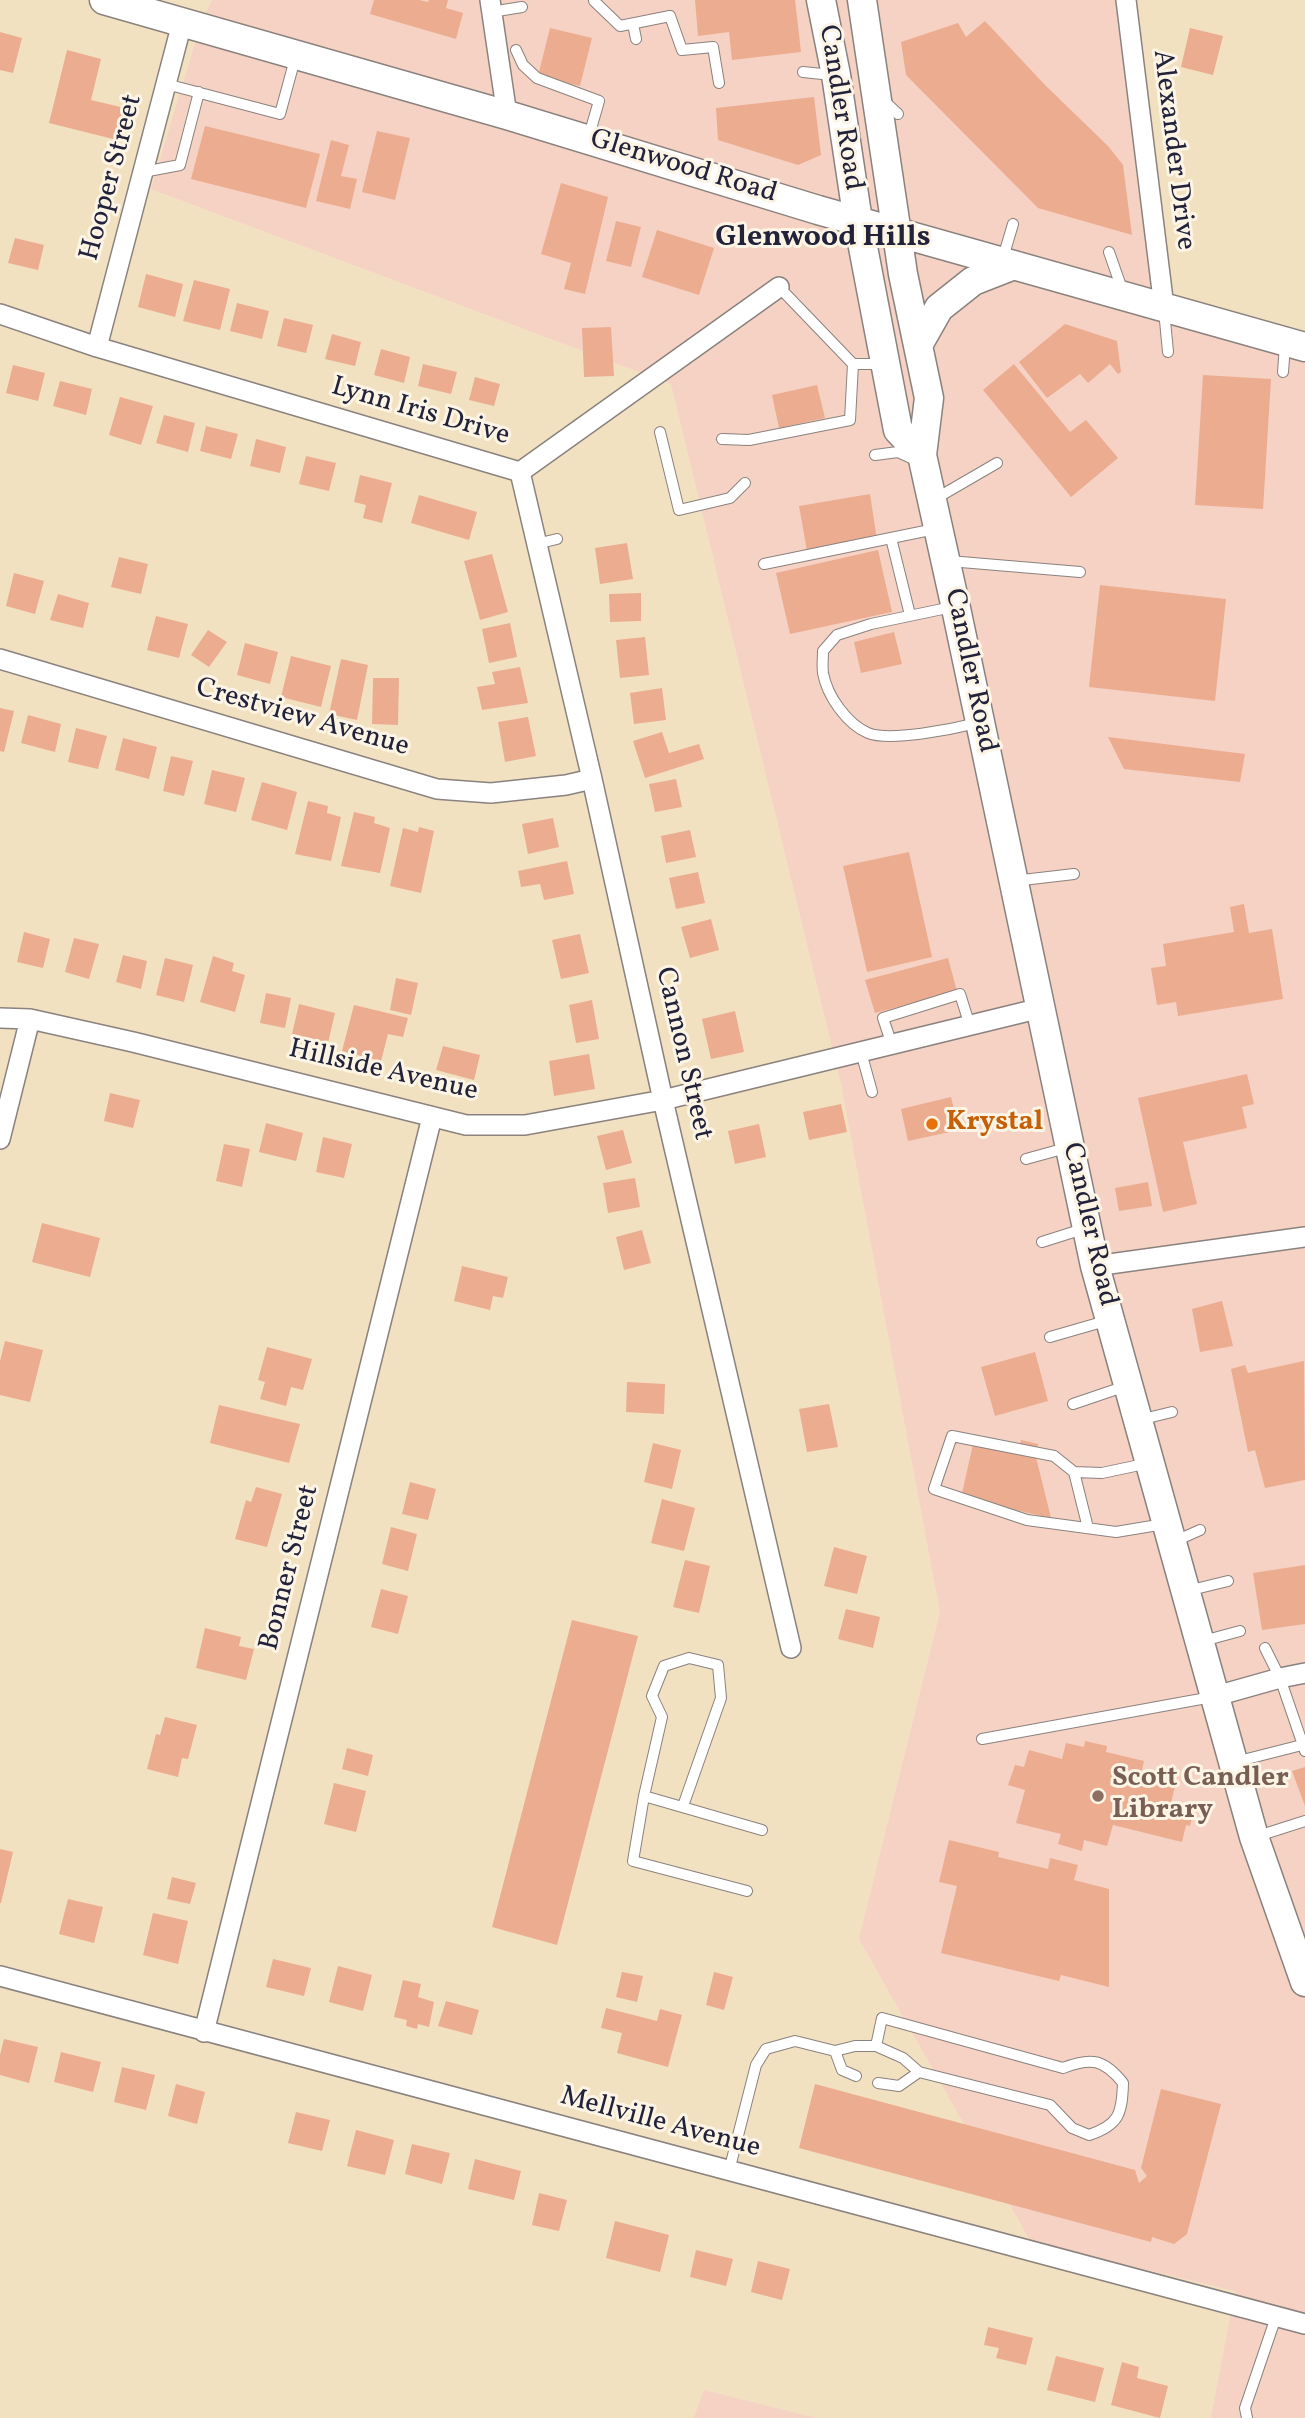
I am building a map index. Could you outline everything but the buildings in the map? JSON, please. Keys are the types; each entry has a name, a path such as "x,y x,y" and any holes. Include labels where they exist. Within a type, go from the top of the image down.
{"main road":[{"name":"Glenwood Road","path":"104,0 507,115 897,233 1295,344"},
{"name":"Candler Road","path":"821,0 836,75 858,221 898,430 923,459"},
{"name":"Candler Road","path":"862,0 897,233 929,398 923,459 1095,1266 1254,1838 1305,1982"},
{"path":"918,345 939,308 973,281 1008,263"}],"street":[{"name":"Alexander Drive","path":"1126,0 1164,307"},
{"path":"491,6 507,115"},
{"name":"Hooper Street","path":"97,347 182,23"},
{"name":"Lynn Iris Drive","path":"0,314 97,347 520,472 697,351 779,287"},
{"name":"Cannon Street","path":"520,472 791,1648"},
{"name":"Crestview Avenue","path":"0,659 437,789 491,793 566,785 592,779"},
{"name":"Hillside Avenue","path":"0,1018 30,1019 307,1084 466,1125 525,1125 663,1100 1041,1008"},
{"path":"0,1139 30,1019"},
{"name":"Bonner Street","path":"204,2032 432,1117"},
{"path":"1095,1266 1305,1237"},
{"path":"1216,1696 1305,1673"},
{"name":"Mellville Avenue","path":"0,1976 1305,2324"}],"lane":[{"path":"594,1 620,26 670,16 682,50 713,47 719,83"},
{"path":"491,6 522,7"},
{"path":"633,24 636,39"},
{"path":"516,50 523,65 537,78 599,101 587,139"},
{"path":"166,84 280,114 296,55"},
{"path":"803,72 836,75"},
{"path":"144,172 180,165 199,92"},
{"path":"875,92 898,114"},
{"path":"1008,263 1013,224"},
{"path":"1109,252 1125,296"},
{"path":"722,439 750,440 850,420 853,365 779,287"},
{"path":"1164,307 1168,352"},
{"path":"1283,372 1295,344"},
{"path":"853,365 885,364"},
{"path":"660,432 679,510 730,498 745,483"},
{"path":"875,455 898,452 923,459"},
{"path":"932,501 997,463"},
{"path":"764,564 937,528"},
{"path":"891,538 910,615"},
{"path":"536,544 557,539"},
{"path":"945,561 1080,572"},
{"path":"956,606 910,615 837,635 823,651 823,674 846,718 869,733 902,735 945,731 981,722"},
{"path":"1014,881 1074,874"},
{"path":"892,1045 883,1018 960,994 970,1026"},
{"path":"861,1052 872,1091"},
{"path":"1026,1159 1070,1147"},
{"path":"1042,1242 1087,1228"},
{"path":"1049,1337 1110,1320"},
{"path":"1073,1404 1128,1385"},
{"path":"1138,1420 1172,1412"},
{"path":"1150,1463 1102,1473 1074,1472 1054,1456 952,1436 934,1489 1027,1520 1116,1532 1200,1530"},
{"path":"1074,1472 1088,1528"},
{"path":"1186,1592 1228,1581"},
{"path":"1200,1642 1240,1631"},
{"path":"1234,1763 1304,1748 1280,1678 1265,1648"},
{"path":"683,1806 721,1698 718,1665 689,1658 664,1666 652,1696 662,1717 633,1861 747,1891"},
{"path":"982,1739 1216,1696"},
{"path":"644,1796 762,1830"},
{"path":"1254,1838 1305,1821"},
{"path":"729,2171 755,2065 766,2049 795,2041 835,2051 855,2046 876,2046 904,2058 919,2072 1050,2105 1072,2128 1089,2135 1107,2129 1119,2116 1123,2083 1115,2073 1097,2061 1083,2060 1063,2068 882,2018 876,2046"},
{"path":"835,2051 842,2070 856,2076"},
{"path":"878,2083 899,2086 919,2072"},
{"path":"1247,2418 1245,2408 1276,2316"}],"shaded area":[{"path":"212,0 1125,0 1156,290 1305,334 1305,2418 1211,2418 1235,2291 1031,2242 859,1939 940,1612 841,1084 671,384 151,189 202,20"},
{"path":"704,2390 816,2418 694,2418"}],"place":[{"name":"Krystal","path":"932,1124"},
{"name":"Scott Candler Library","path":"1098,1796"}],"district":[{"name":"Glenwood Hills","path":"823,239"}]}
